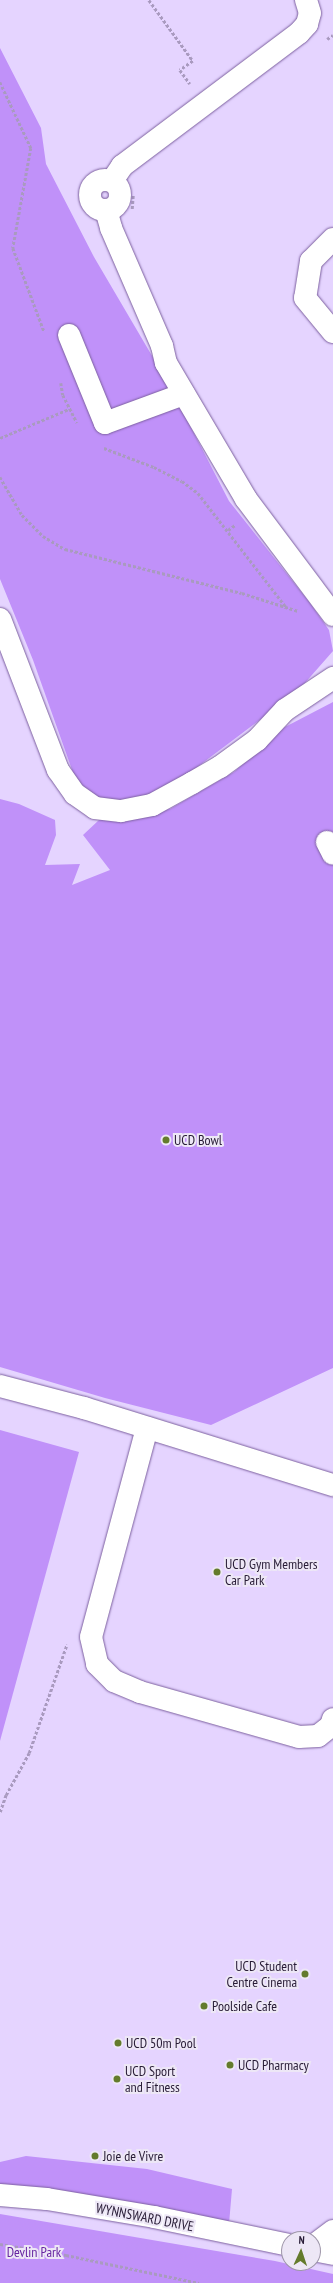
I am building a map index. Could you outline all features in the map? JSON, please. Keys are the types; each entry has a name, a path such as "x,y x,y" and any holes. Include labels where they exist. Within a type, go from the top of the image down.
{"street":[{"path":"306,0 310,13 307,24 299,34 122,166 112,181 119,189 119,199 114,207 106,210 110,228 162,346 166,363 246,499 333,615"},
{"path":"333,239 311,261 305,298 333,332"},
{"path":"69,335 105,423 184,394"},
{"path":"0,619 58,770 75,794 95,808 121,811 152,804 220,766 257,740 285,710 333,678"},
{"path":"0,1386 147,1428 333,1485"},
{"path":"147,1428 91,1637 97,1664 114,1681 140,1692 299,1737 318,1736 331,1726 333,1719"},
{"name":"WYNNSWARD DRIVE","path":"0,2195 47,2199 154,2217 281,2243"},
{"path":"321,2240 333,2231"},
{"path":"321,2252 333,2254"}],"path":[{"path":"149,0 194,61 180,70 192,87"},
{"path":"320,44 333,34"},
{"path":"0,82 31,148 12,248 47,337"},
{"path":"130,213 134,204 133,189"},
{"path":"60,381 63,396 68,409 79,426"},
{"path":"0,438 68,409"},
{"path":"0,477 22,515 43,536 65,549 242,592 287,608 198,492 182,481 154,467 101,447"},
{"path":"0,2244 199,2283"}],"green space":[{"path":"0,48 41,128 46,164 94,257 168,383 229,501 310,603 329,630 333,651 297,692 168,789 135,802 95,799 76,781 33,660 0,579"},
{"name":"UCD Bowl","path":"333,702 333,1368 211,1425 105,1398 0,1367 0,799 19,804 55,820 56,835 45,865 80,864 72,885 110,870 83,835 99,820 170,809 234,772 285,727"},
{"path":"0,1430 79,1452 0,1741"},
{"path":"26,2156 147,2169 232,2189 229,2224 0,2187 0,2162"},
{"name":"Devlin Park","path":"0,2214 275,2261 281,2262 281,2271 320,2271 333,2274 333,2283 0,2283"}],"place":[{"name":"UCD Bowl","path":"166,1140"},
{"name":"UCD Gym Members Car Park","path":"217,1572"},
{"name":"UCD Student Centre Cinema","path":"305,1974"},
{"name":"Poolside Cafe","path":"204,2006"},
{"name":"UCD 50m Pool","path":"118,2043"},
{"name":"UCD Pharmacy","path":"230,2065"},
{"name":"UCD Sport and Fitness","path":"117,2079"},
{"name":"Joie de Vivre","path":"95,2156"}]}
